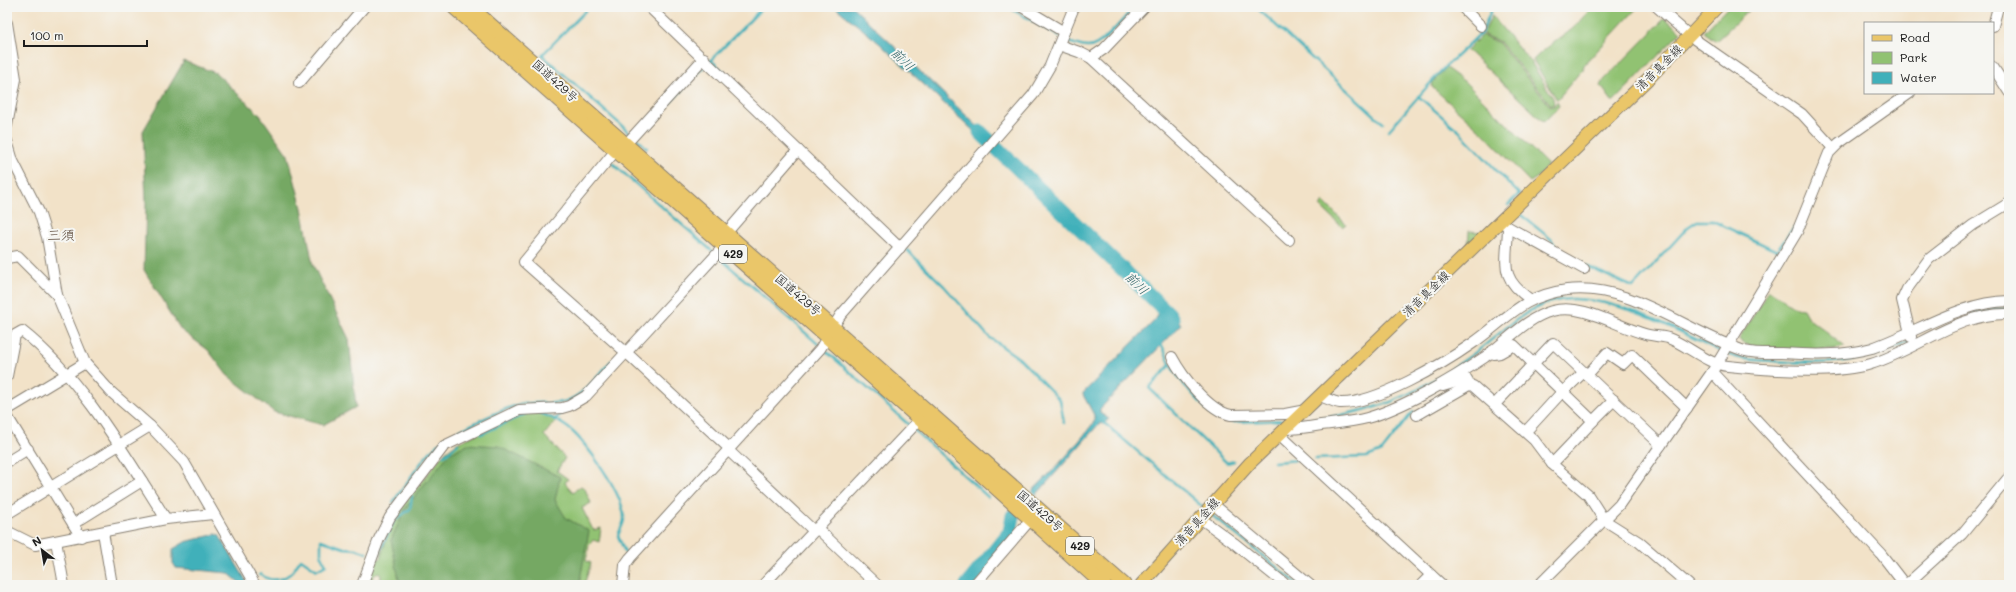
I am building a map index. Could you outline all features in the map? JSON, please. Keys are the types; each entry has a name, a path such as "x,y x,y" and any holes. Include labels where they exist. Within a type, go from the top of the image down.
{"highway":[{"name":"国道429号","path":"454,7 627,142"},
{"name":"国道429号","path":"470,7 627,142 725,240 831,332 1016,497 1104,585"},
{"name":"国道429号","path":"1032,514 1124,585"}],"main road":[{"name":"清音真金線","path":"1142,585 1250,463 1505,224 1717,7"}],"street":[{"path":"299,83 364,7"},
{"path":"649,7 900,248"},
{"path":"1022,7 1079,52 1091,58 1289,240"},
{"path":"623,585 625,565 630,558 729,450 831,332 840,316 984,153 1038,88 1062,38 1074,7"},
{"path":"1091,58 1104,49 1144,7"},
{"path":"1462,7 1481,26"},
{"path":"1657,7 1690,36 1802,114 1833,148"},
{"path":"1994,22 1998,7"},
{"path":"7,23 16,78 7,125"},
{"path":"706,61 627,142 524,262 626,352 729,450 876,585"},
{"path":"1994,68 2009,92"},
{"path":"1539,585 1619,505 1717,365 1797,232 1825,161 1833,148 1909,94"},
{"path":"7,141 13,161 39,212 48,237 57,295 85,363 111,392 150,426 184,462 255,585"},
{"path":"362,585 379,539 390,517 444,446 519,410 569,406 586,396 725,240 798,150"},
{"path":"1912,339 1903,309 1903,294 1929,259 1973,225 2009,203"},
{"path":"1505,224 1584,269"},
{"path":"1505,224 1506,273 1514,286 1531,300"},
{"path":"7,248 18,256 57,295"},
{"path":"7,258 18,256"},
{"path":"1286,430 1367,418 1389,410 1508,314 1531,300 1551,293 1568,290 1582,290 1612,294 1648,306 1729,347 1758,353 1836,355 1912,339 1978,317 2009,314"},
{"path":"1717,365 1784,369 1847,369 1880,361 1912,339 1969,307 1990,302 2009,301"},
{"path":"1436,385 1492,351 1539,316 1551,312 1575,310 1588,312 1646,334 1668,338 1717,365 1881,554 1906,585 1962,534 2009,477"},
{"path":"7,376 15,335 22,331 40,346 67,375 119,445 166,519"},
{"path":"1498,400 1553,343 1661,445"},
{"path":"1492,351 1494,354 1500,353 1514,345 1593,421"},
{"path":"1529,428 1563,392 1607,353 1623,364 1632,355 1687,408"},
{"path":"1172,357 1178,370 1216,410 1223,414 1285,414 1305,410"},
{"path":"7,410 85,363"},
{"path":"1320,396 1338,403 1363,400 1386,392 1421,385 1445,386 1467,379 1468,383 1534,440 1553,462 1588,495 1604,520 1639,542 1689,585"},
{"path":"1417,415 1468,383"},
{"path":"1553,462 1614,400"},
{"path":"763,585 924,415"},
{"path":"7,416 81,537"},
{"path":"7,514 150,426"},
{"path":"1286,430 1442,585"},
{"path":"7,462 28,449"},
{"path":"74,524 142,482"},
{"path":"1207,511 1234,543 1286,585"},
{"path":"1207,511 1310,585"},
{"path":"7,531 35,545 166,519 213,514"},
{"path":"974,585 1032,514"},
{"path":"103,532 112,585"},
{"path":"56,541 64,585"},
{"path":"1421,585 1431,575"}],"green space":[{"path":"1591,7 1638,7 1584,65 1583,70 1557,100 1533,60 1579,23"},
{"path":"1728,7 1752,7 1716,41 1704,32"},
{"path":"1492,16 1531,62 1553,98 1554,104 1551,105 1500,42 1483,34"},
{"path":"1665,18 1681,32 1614,101 1612,101 1601,86 1604,80"},
{"path":"1482,35 1499,43 1550,106 1554,106 1557,102 1559,106 1544,122 1467,50"},
{"path":"184,61 216,73 260,115 288,155 302,208 313,265 349,339 356,407 323,425 274,412 227,375 208,350 181,330 144,270 146,202 143,131"},
{"path":"1446,68 1465,82 1548,165 1538,177 1530,182 1483,133 1432,87 1433,82"},
{"path":"1324,202 1346,224 1342,227 1320,206"},
{"path":"1469,231 1481,232 1468,246"},
{"path":"1769,290 1796,308 1803,309 1808,318 1845,347 1836,349 1783,350 1755,347 1744,344 1739,339"},
{"path":"525,412 540,412 554,418 555,422 544,435 565,458 557,471 568,479 565,483 573,492 581,486 585,489 591,503 582,508 592,528 594,530 601,528 599,542 593,540 589,545 586,561 591,563 584,585 380,585 381,576 379,573 374,575 370,585 366,585 376,560 380,559 387,537 403,505 445,452 457,443"},
{"path":"467,444 498,446 560,477 555,500 566,518 589,531 579,585 400,585 391,540 406,507 449,454"}],"water":[{"path":"835,7 853,7 996,144 992,148 879,43"},
{"path":"1162,304 1177,317 1181,325 1100,409 1100,413 1109,419 1103,424 1101,423 1098,425 1037,494 1009,536 1007,534 1007,515 1064,459 1094,422 1094,415 1083,393 1155,320"},
{"path":"216,534 219,535 247,582 246,583 241,584 228,573 176,568 173,563 173,549 185,542"}],"pier":[{"path":"1031,490 1038,496 1020,523 1007,512"}],"waterway":[{"path":"589,7 542,55 631,134"},
{"path":"710,61 763,7"},
{"path":"1008,7 1060,37"},
{"path":"1064,40 1076,45 1088,47 1094,46 1113,31 1134,7"},
{"path":"1256,7 1383,123"},
{"path":"1389,130 1441,71 1481,33 1493,7"},
{"path":"711,60 737,85"},
{"path":"663,110 705,66"},
{"path":"1418,96 1459,131 1519,194 1508,205"},
{"name":"前川","path":"980,132 1169,314 1172,319 1169,322"},
{"path":"635,137 647,148"},
{"path":"611,162 713,252"},
{"path":"1521,215 1551,239 1558,250"},
{"path":"1586,266 1633,287 1688,227 1697,221 1713,221 1777,251 1794,227"},
{"path":"907,250 944,286 989,337 1020,359 1060,400 1064,423"},
{"path":"721,259 818,344"},
{"path":"1299,421 1320,419 1362,410 1382,405 1403,396 1427,384 1460,363 1531,310 1559,300 1575,299 1594,301 1632,311 1669,326 1722,352"},
{"path":"1970,315 1992,309 2009,309"},
{"path":"1727,354 1755,360 1809,363 1843,361 1877,354 1894,349 1911,341"},
{"path":"1161,343 1172,368 1186,387 1213,416 1234,422 1288,420"},
{"path":"826,351 909,425"},
{"path":"393,502 424,459 442,441 476,422 520,404 558,403 577,396 590,385 611,361"},
{"path":"1170,365 1149,388 1227,463 1234,461"},
{"path":"1315,459 1367,457 1382,451 1414,412"},
{"path":"540,413 551,417 575,434 603,469 623,509 624,521 618,536 627,557"},
{"path":"555,420 561,413"},
{"path":"481,434 525,414"},
{"path":"1103,422 1204,508"},
{"path":"914,430 988,497"},
{"path":"443,456 458,444"},
{"path":"1274,462 1299,460"},
{"path":"377,557 394,521 410,509 412,496"},
{"path":"1209,513 1299,585"},
{"name":"前川","path":"967,585 1010,532 1013,516"},
{"path":"259,575 261,574 268,579 286,577 293,571 301,559 317,570 326,565 321,556 321,540 344,548 356,549 367,553"}],"district":[{"name":"三須","path":"61,235"}]}
